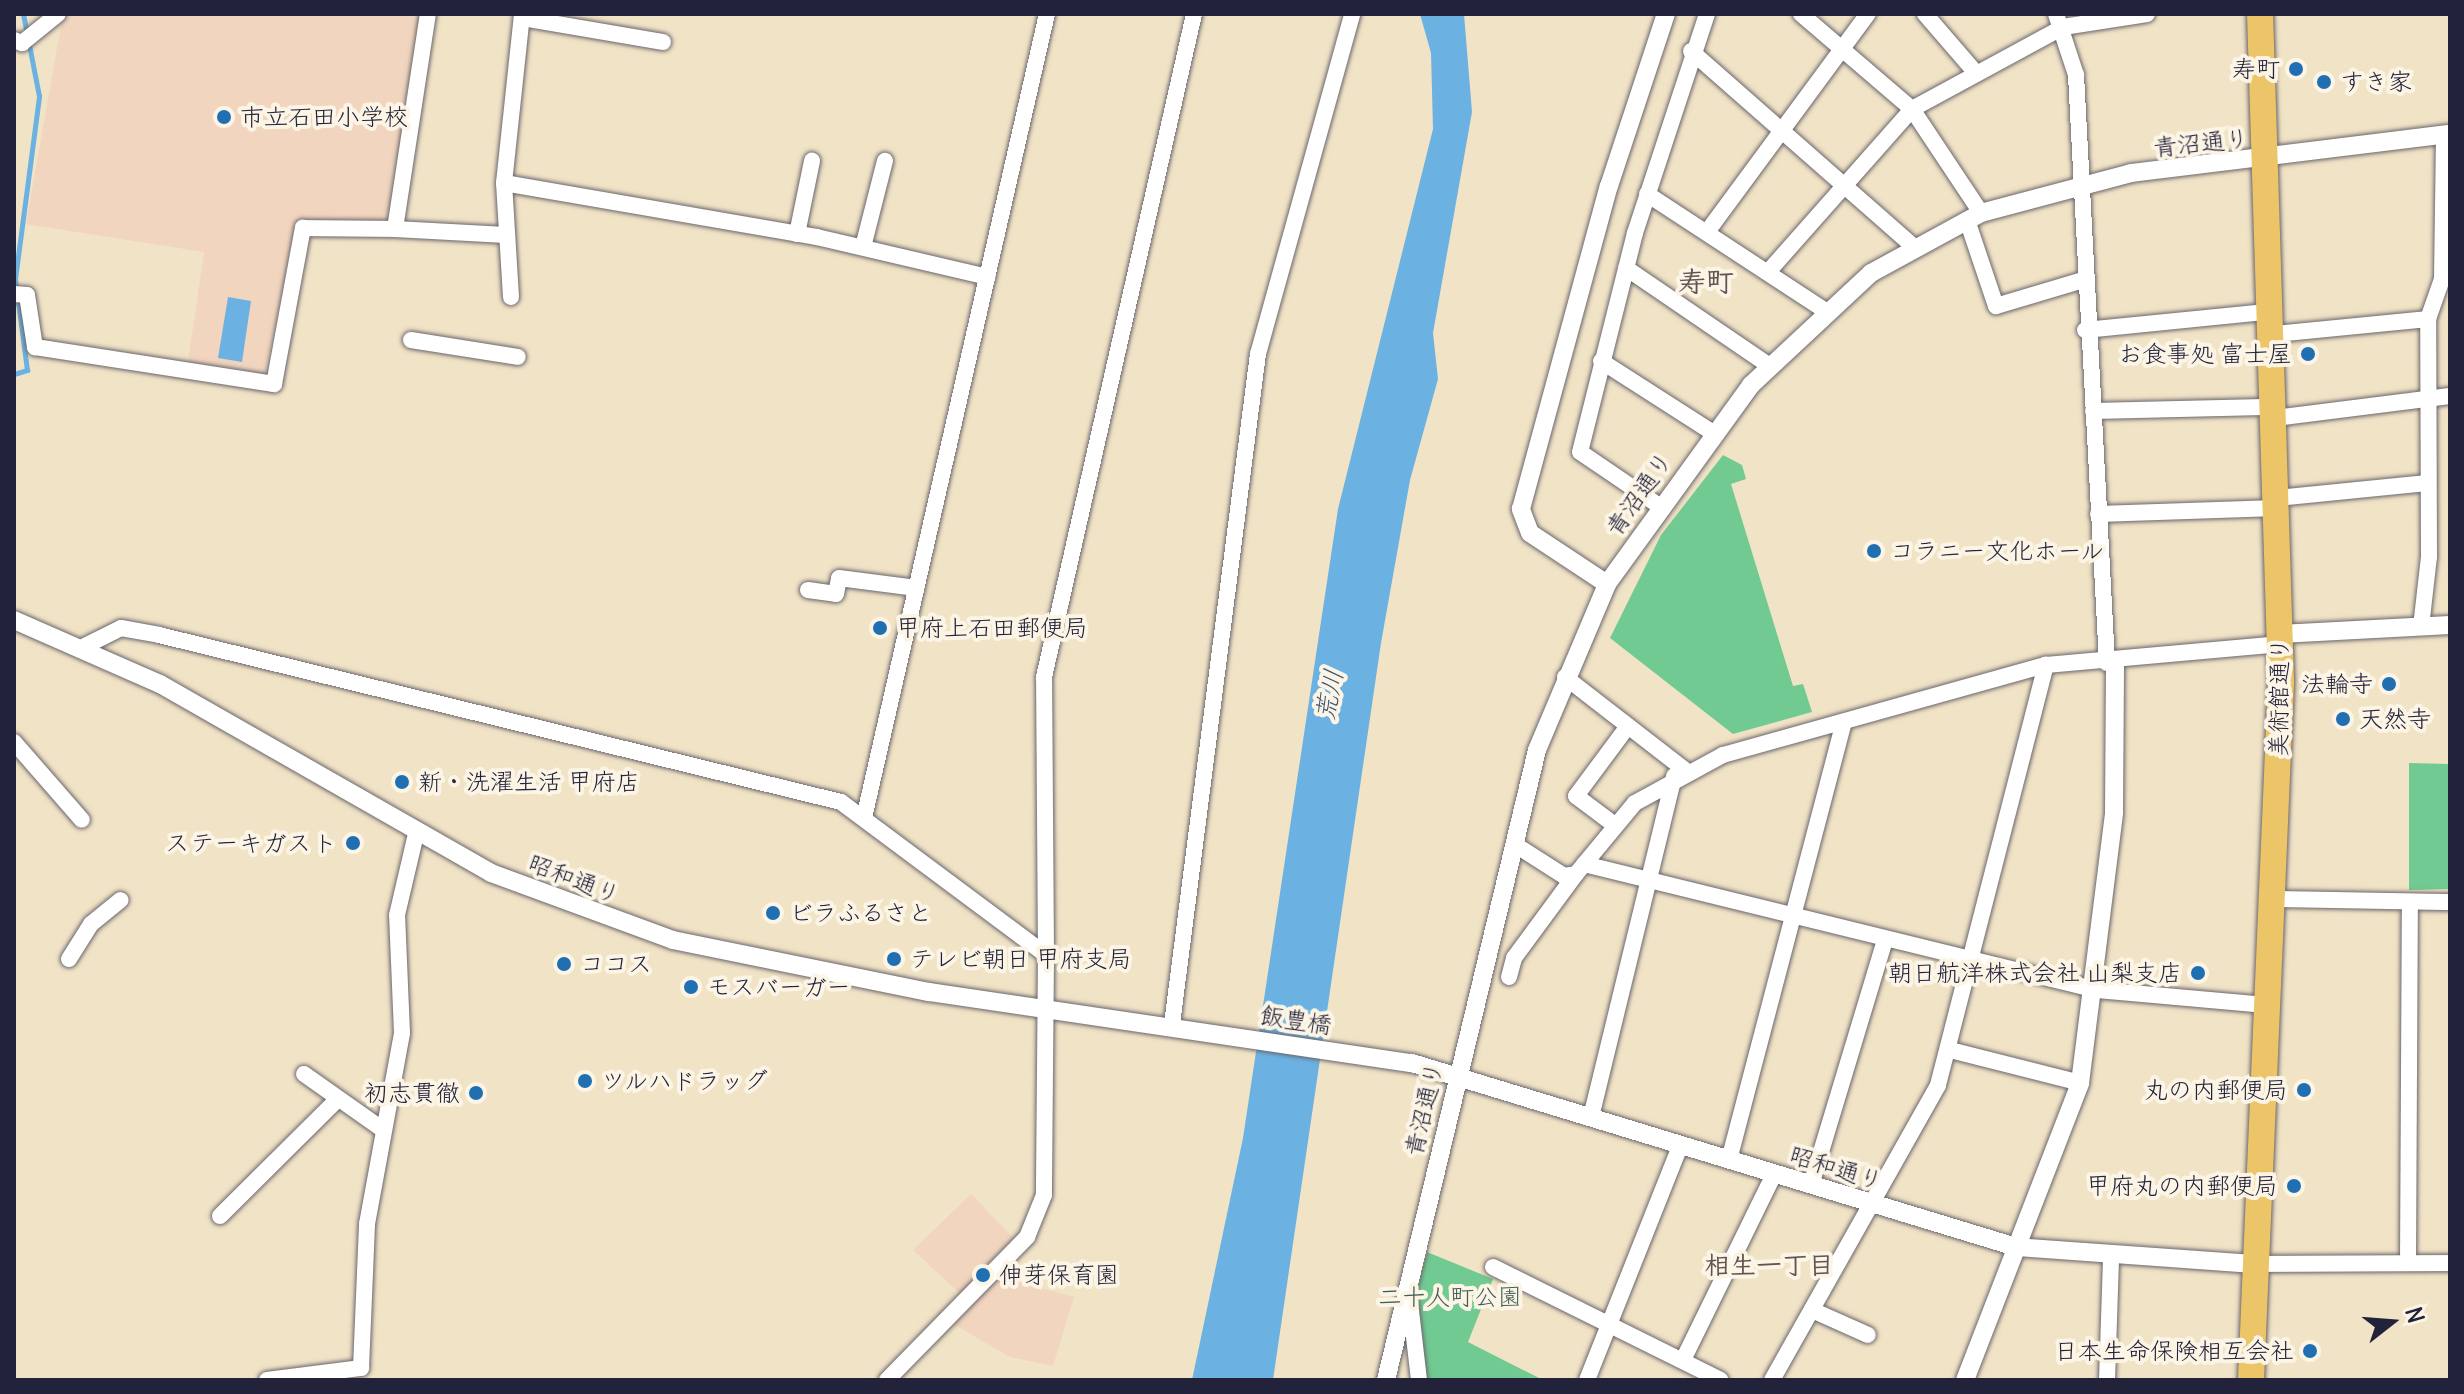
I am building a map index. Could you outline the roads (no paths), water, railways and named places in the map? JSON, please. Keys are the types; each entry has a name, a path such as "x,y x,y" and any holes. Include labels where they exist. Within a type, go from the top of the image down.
{"highway":[{"name":"美術館通り","path":"2251,1380 2280,639 2269,160 2260,14"}],"street":[{"path":"14,40 22,43 58,14"},
{"path":"395,229 428,14"},
{"path":"864,818 1047,14"},
{"path":"887,1380 1027,1237 1044,1195 1044,677 1194,14"},
{"path":"1172,1024 1258,354 1352,14"},
{"path":"1607,584 1530,533 1521,509 1609,186 1666,14"},
{"path":"1658,505 1580,452 1601,361 1647,194 1691,51 1707,14"},
{"path":"1801,14 1912,109 1974,217 1996,306 2083,280"},
{"path":"1707,232 1840,46 1868,14"},
{"path":"1925,14 1976,73"},
{"path":"1768,272 1912,109 2060,20 2147,14"},
{"path":"511,297 504,183 522,16 663,42"},
{"path":"1965,1380 2080,1083 2097,990 2114,812 2111,662 2085,330 2076,75 2060,20"},
{"path":"1691,51 1913,246"},
{"path":"2421,627 2429,557 2428,319 2442,279 2447,135"},
{"name":"青沼通り","path":"1386,1380 1514,844 1565,677 1607,584 1658,505 1768,365 1824,310 1913,246 1974,217 2078,183 2447,135"},
{"path":"797,234 812,161"},
{"path":"863,247 885,161"},
{"path":"504,183 797,234 987,277"},
{"path":"1647,194 1824,310"},
{"path":"14,294 27,295 35,347 274,384 303,228 506,235"},
{"path":"1626,268 1768,365"},
{"path":"2085,330 2428,319"},
{"path":"411,340 518,357"},
{"path":"1601,361 1713,433"},
{"path":"2093,411 2275,412 2427,401 2450,396"},
{"path":"2098,514 2277,503 2427,483"},
{"path":"808,590 836,594 839,578 916,588"},
{"name":"昭和通り","path":"14,620 85,646 416,834 491,873 673,940 769,964 1172,1024"},
{"path":"1509,977 1514,958 1612,823 1680,773 2046,665 2111,662 2280,639 2450,625"},
{"path":"85,646 121,628 159,635 802,790 864,818 1046,955"},
{"path":"1772,1380 1870,1204 1925,1114 1950,1050 2046,665"},
{"path":"1565,677 1628,726 1680,773"},
{"path":"1729,1160 1789,917 1844,723"},
{"path":"1612,823 1576,796 1628,726"},
{"path":"14,742 67,795 82,820"},
{"path":"1591,1117 1680,773"},
{"path":"267,1380 361,1368 367,1224 402,1033 398,901 416,834"},
{"path":"1514,844 1564,876 1580,869 1652,880 1884,943 2097,990 2266,1005"},
{"path":"2272,899 2450,902"},
{"path":"69,959 91,924 121,900"},
{"path":"2408,1262 2410,902"},
{"path":"1811,1185 1884,943"},
{"name":"飯豊橋","path":"1172,1024 1412,1063"},
{"path":"1950,1050 2080,1083"},
{"name":"昭和通り","path":"1412,1063 2016,1247 2111,1258 2255,1264"},
{"path":"304,1074 382,1129"},
{"path":"220,1216 337,1100"},
{"path":"1587,1380 1681,1144"},
{"path":"1683,1360 1774,1174"},
{"path":"2107,1380 2111,1258"},
{"path":"2255,1264 2450,1263"},
{"path":"1493,1267 1721,1380"},
{"path":"1408,1283 1419,1380"},
{"path":"1812,1310 1868,1335"}],"water":[{"name":"荒川","path":"1420,14 1464,14 1472,112 1433,333 1438,379 1410,480 1381,643 1273,1380 1192,1380 1243,1138 1338,509 1433,129 1431,53"},
{"path":"228,297 251,301 242,362 218,358"}],"waterway":[{"path":"14,374 27,370 15,279 39,96 23,14"}],"place":[{"name":"寿町","path":"2296,69"},
{"name":"すき家","path":"2324,82"},
{"name":"市立石田小学校","path":"224,117"},
{"name":"お食事処 富士屋","path":"2308,354"},
{"name":"コラニー文化ホール","path":"1874,551"},
{"name":"甲府上石田郵便局","path":"880,628"},
{"name":"法輪寺","path":"2389,684"},
{"name":"天然寺","path":"2343,719"},
{"name":"新・洗濯生活 甲府店","path":"402,782"},
{"name":"ステーキガスト","path":"353,843"},
{"name":"ビラふるさと","path":"773,913"},
{"name":"テレビ朝日 甲府支局","path":"894,959"},
{"name":"ココス","path":"564,964"},
{"name":"朝日航洋株式会社 山梨支店","path":"2198,973"},
{"name":"モスバーガー","path":"691,987"},
{"name":"ツルハドラッグ","path":"585,1081"},
{"name":"丸の内郵便局","path":"2304,1090"},
{"name":"初志貫徹","path":"476,1093"},
{"name":"甲府丸の内郵便局","path":"2294,1186"},
{"name":"伸芽保育園","path":"983,1275"},
{"name":"日本生命保険相互会社","path":"2310,1351"}],"district":[{"name":"寿町","path":"1706,281"},
{"name":"相生一丁目","path":"1769,1265"}],"park label":[{"name":"二十人町公園","path":"1450,1297"}]}
